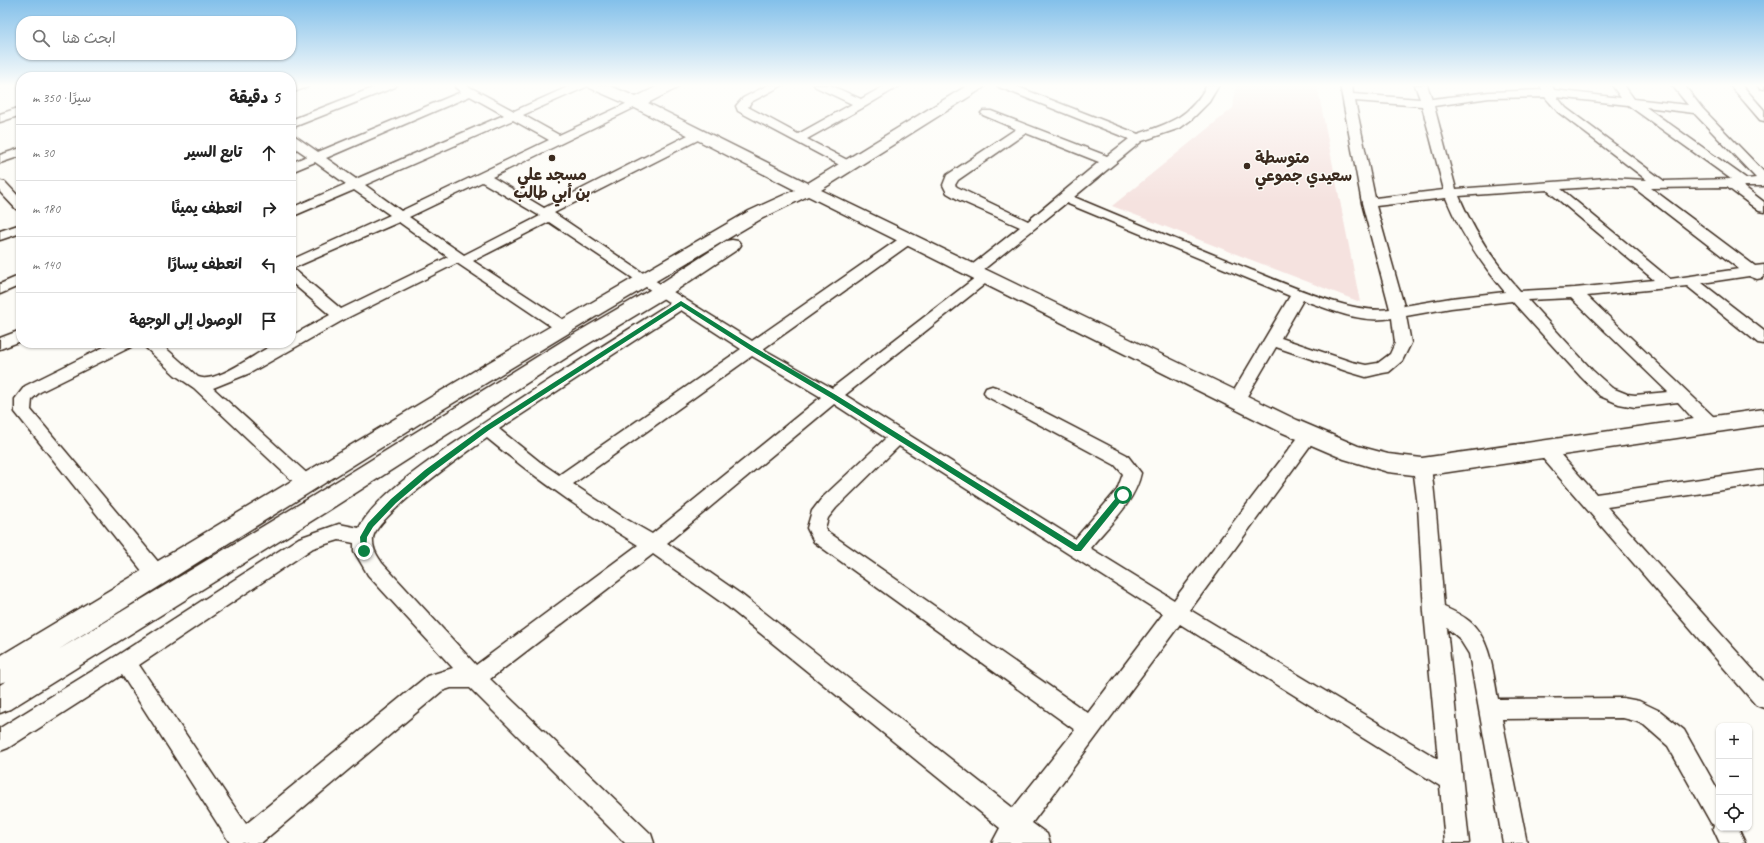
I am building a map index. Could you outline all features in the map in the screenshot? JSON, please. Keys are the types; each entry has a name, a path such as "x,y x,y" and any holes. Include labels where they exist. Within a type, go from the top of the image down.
{"main road":[{"path":"677,124 1309,435 1352,453 1388,463 1422,466 1764,417"},
{"path":"0,671 158,576 306,483 563,327 653,285 792,208 809,190 915,124"},
{"path":"0,700 321,503 576,342 653,285"}],"street":[{"path":"296,166 394,124"},
{"path":"296,211 495,124"},
{"path":"530,124 559,140"},
{"path":"296,263 400,216 592,124"},
{"path":"773,124 849,166"},
{"path":"800,138 825,124"},
{"path":"1016,124 1108,161"},
{"path":"1103,124 1138,138"},
{"path":"125,662 244,842 435,683 451,678 476,678 653,544 979,274 1029,226 1065,198 1108,161 1138,138 1177,124"},
{"path":"1272,340 1349,367 1366,371 1383,368 1396,357 1402,343 1398,311 1368,203 1353,124"},
{"path":"1433,124 1451,193 1469,234 1486,260 1514,296 1606,392 1625,400 1635,401 1683,396"},
{"path":"1580,124 1660,186"},
{"path":"1662,124 1745,183"},
{"path":"1712,124 1764,180"},
{"path":"1025,128 952,178 949,185 952,190 964,197 1029,226"},
{"path":"296,340 340,316 461,259 698,135"},
{"path":"296,142 461,259 563,327"},
{"path":"0,159 16,154"},
{"path":"482,176 546,215 752,349 833,396 1177,612 1450,779"},
{"path":"1368,203 1451,193 1606,182 1660,186 1745,183 1764,180"},
{"path":"1730,183 1764,208"},
{"path":"1637,184 1758,270 1764,280"},
{"path":"1551,186 1665,282"},
{"path":"3,192 16,191"},
{"path":"3,192 16,202"},
{"path":"1065,198 1299,294 1346,310 1366,314 1382,315 1398,311 1514,296 1575,293 1665,282 1690,281 1758,270"},
{"path":"0,236 16,230"},
{"path":"560,484 908,239"},
{"path":"296,278 340,316"},
{"path":"1690,281 1764,339"},
{"path":"0,289 16,282"},
{"path":"1575,293 1683,396 1710,424"},
{"path":"1237,399 1299,294"},
{"path":"642,843 476,678 375,569 364,551 364,537 370,525 393,501 428,472 487,429 681,303"},
{"path":"0,344 16,337"},
{"path":"115,348 39,385 26,393 21,403 23,412 158,576"},
{"path":"156,348 188,378 199,384 306,483"},
{"path":"199,384 209,384 227,377 282,348"},
{"path":"992,392 1121,460 1132,473 1130,482 1123,495 1078,549"},
{"path":"487,429 534,467 617,523 653,544 735,601 1038,843"},
{"path":"1004,843 1016,824 1090,728 1309,435"},
{"path":"898,437 829,503 819,516 816,528 821,537 1090,728"},
{"path":"1545,449 1764,698"},
{"path":"1422,466 1427,506 1434,612 1457,843"},
{"path":"1593,502 1764,477"},
{"path":"0,740 125,662 306,543 339,532 364,537"},
{"path":"1434,612 1458,623 1471,635 1479,654 1515,843"},
{"path":"1489,710 1623,708 1639,711 1652,718 1676,738 1716,810"},
{"path":"1727,831 1733,843"}],"shaded area":[{"name":"متوسطة سعيدي جموعي","path":"1213,124 1325,124 1360,302 1112,206"}],"place":[{"name":"مسجد علي بن أبي طالب","path":"552,158"},
{"name":"متوسطة سعيدي جموعي","path":"1247,166"}],"route":[{"path":"364,551 364,537 370,525 393,501 428,472 487,429 681,303 752,349 833,396 1078,549 1123,495"}]}
